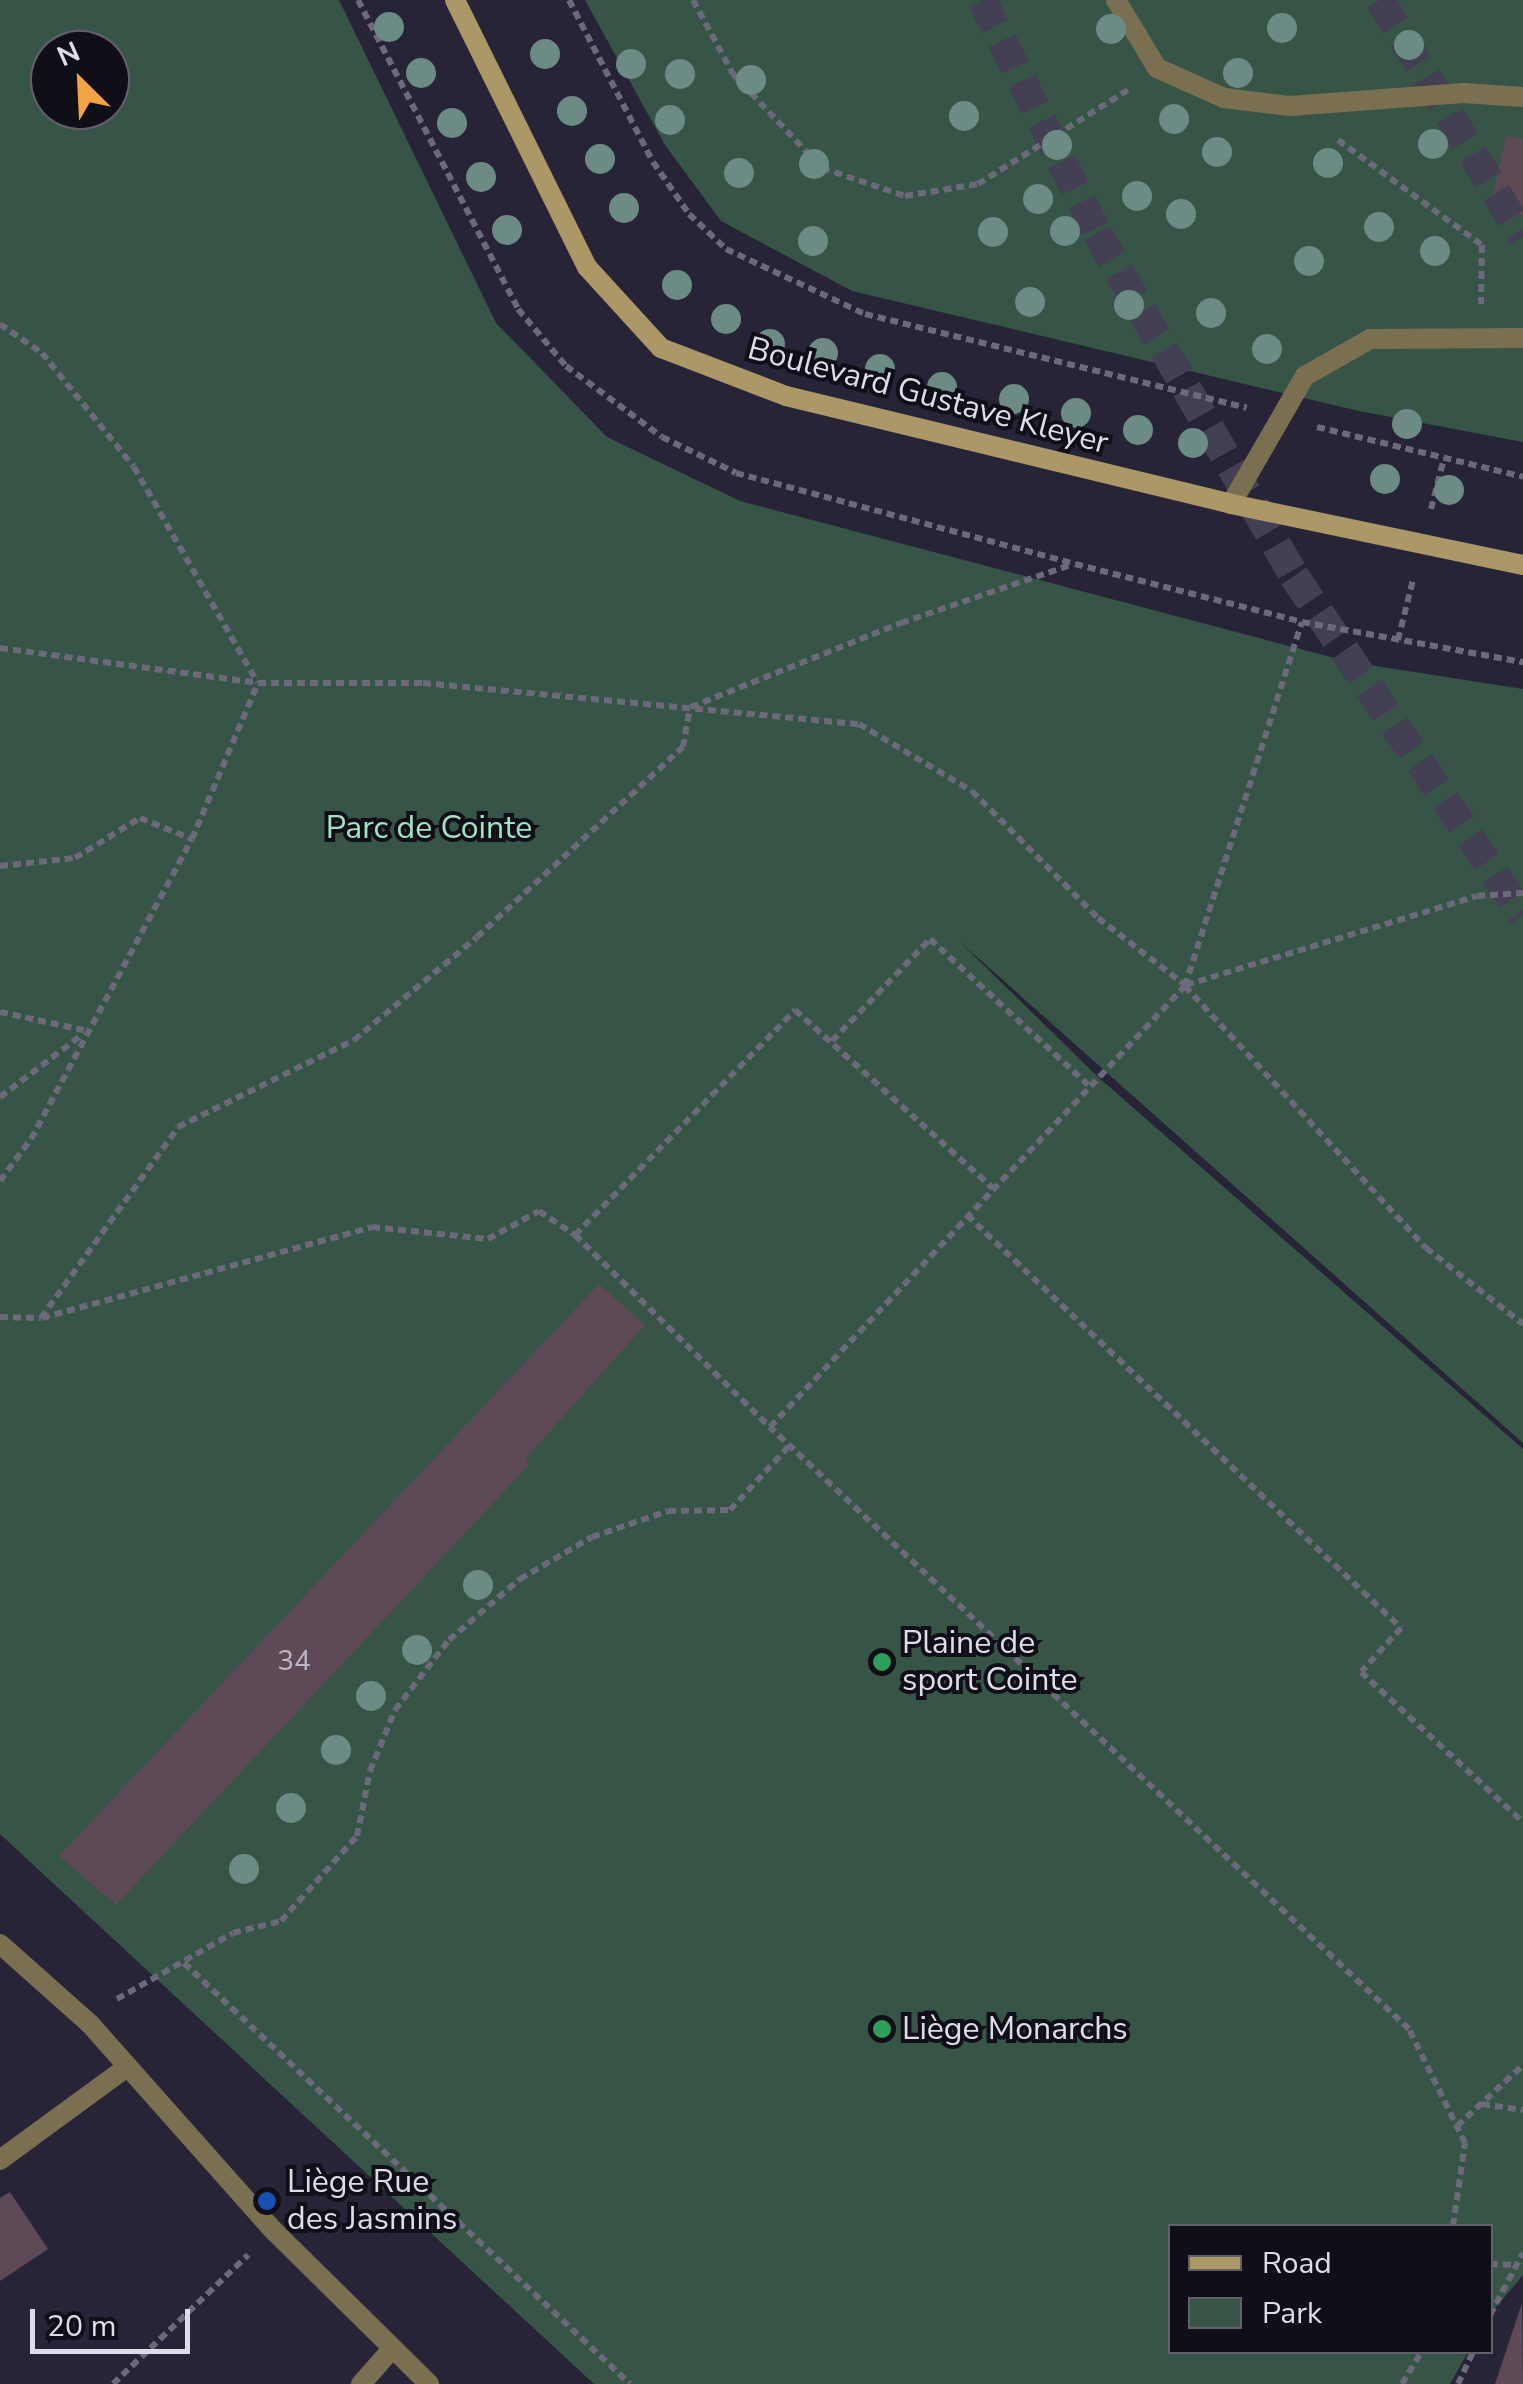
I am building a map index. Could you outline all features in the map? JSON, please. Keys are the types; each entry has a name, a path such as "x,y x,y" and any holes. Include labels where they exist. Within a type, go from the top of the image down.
{"street":[{"name":"Boulevard Gustave Kleyer","path":"454,0 588,267 661,348 786,396 1231,504 1523,565"},
{"path":"1116,0 1157,68 1224,98 1290,106 1464,93 1523,97"},
{"path":"1231,504 1305,376 1370,339 1523,338"},
{"path":"0,1944 127,2066 274,2231 429,2384"},
{"path":"0,2160 127,2066"},
{"path":"361,2384 392,2350"}],"path":[{"path":"569,0 653,162 689,214 726,249 864,314 1523,477"},
{"path":"693,0 734,74 822,168 905,196 978,184 1057,140 1157,68"},
{"path":"1290,106 1482,245 1480,340"},
{"path":"0,324 42,352 134,467 258,684"},
{"path":"1398,640 1422,544"},
{"path":"690,708 900,623 1075,564 1302,622 1523,662"},
{"path":"770,1427 1185,986 1302,622"},
{"path":"0,648 258,684 423,683 859,724 972,790 1098,918 1185,986 1426,1248 1523,1324"},
{"path":"0,1181 31,1139 192,839 258,684"},
{"path":"41,1318 178,1128 354,1040 477,937 684,747 690,708"},
{"path":"0,866 74,858 140,818 192,839"},
{"path":"1185,986 1477,896 1523,893"},
{"path":"832,1041 930,939 1088,1085"},
{"path":"575,1235 795,1010 992,1188"},
{"path":"0,1012 88,1031"},
{"path":"0,1096 88,1031"},
{"path":"0,1317 41,1318 372,1227 488,1240 539,1211 575,1235 788,1448 1409,2029 1465,2143 1453,2224"},
{"path":"967,1215 1401,1628 1361,1672 1523,1822"},
{"path":"127,1991 184,1964 232,1933 280,1922 358,1836 370,1771 396,1710 449,1640 520,1578 592,1537 668,1510 730,1510 788,1448"},
{"path":"184,1964 630,2384"},
{"path":"1457,2126 1523,2064"},
{"path":"1481,2104 1523,2110"},
{"path":"112,2384 274,2231"},
{"path":"1493,2309 1523,2253"},
{"path":"1493,2264 1514,2265"},
{"path":"1402,2384 1420,2354"},
{"path":"1458,2384 1472,2354"}],"green space":[{"name":"Parc de Cointe","path":"0,0 339,0 496,323 607,437 740,501 1350,662 1523,689 1523,1443 959,941 1097,1076 1523,1449 1523,2275 1493,2311 1493,2224 1168,2224 1168,2354 1467,2354 1450,2384 594,2384 0,1834"},
{"path":"585,0 1523,0 1523,442 1359,411 852,291 721,221 665,145"}],"building":[{"path":"1506,136 1523,139 1523,215 1490,209"},
{"path":"599,1284 645,1325 526,1458 528,1466 116,1905 59,1856"},
{"path":"10,2192 48,2249 0,2281 0,2198"},
{"path":"1522,2303 1523,2384 1495,2384"}],"tunnel":[{"path":"982,0 1097,233 1294,576 1523,916"},
{"path":"1380,0 1523,237"}],"place":[{"name":"Plaine de sport Cointe","path":"882,1662"},
{"name":"Liège Monarchs","path":"882,2029"},
{"name":"Liège Rue des Jasmins","path":"267,2201"}]}
